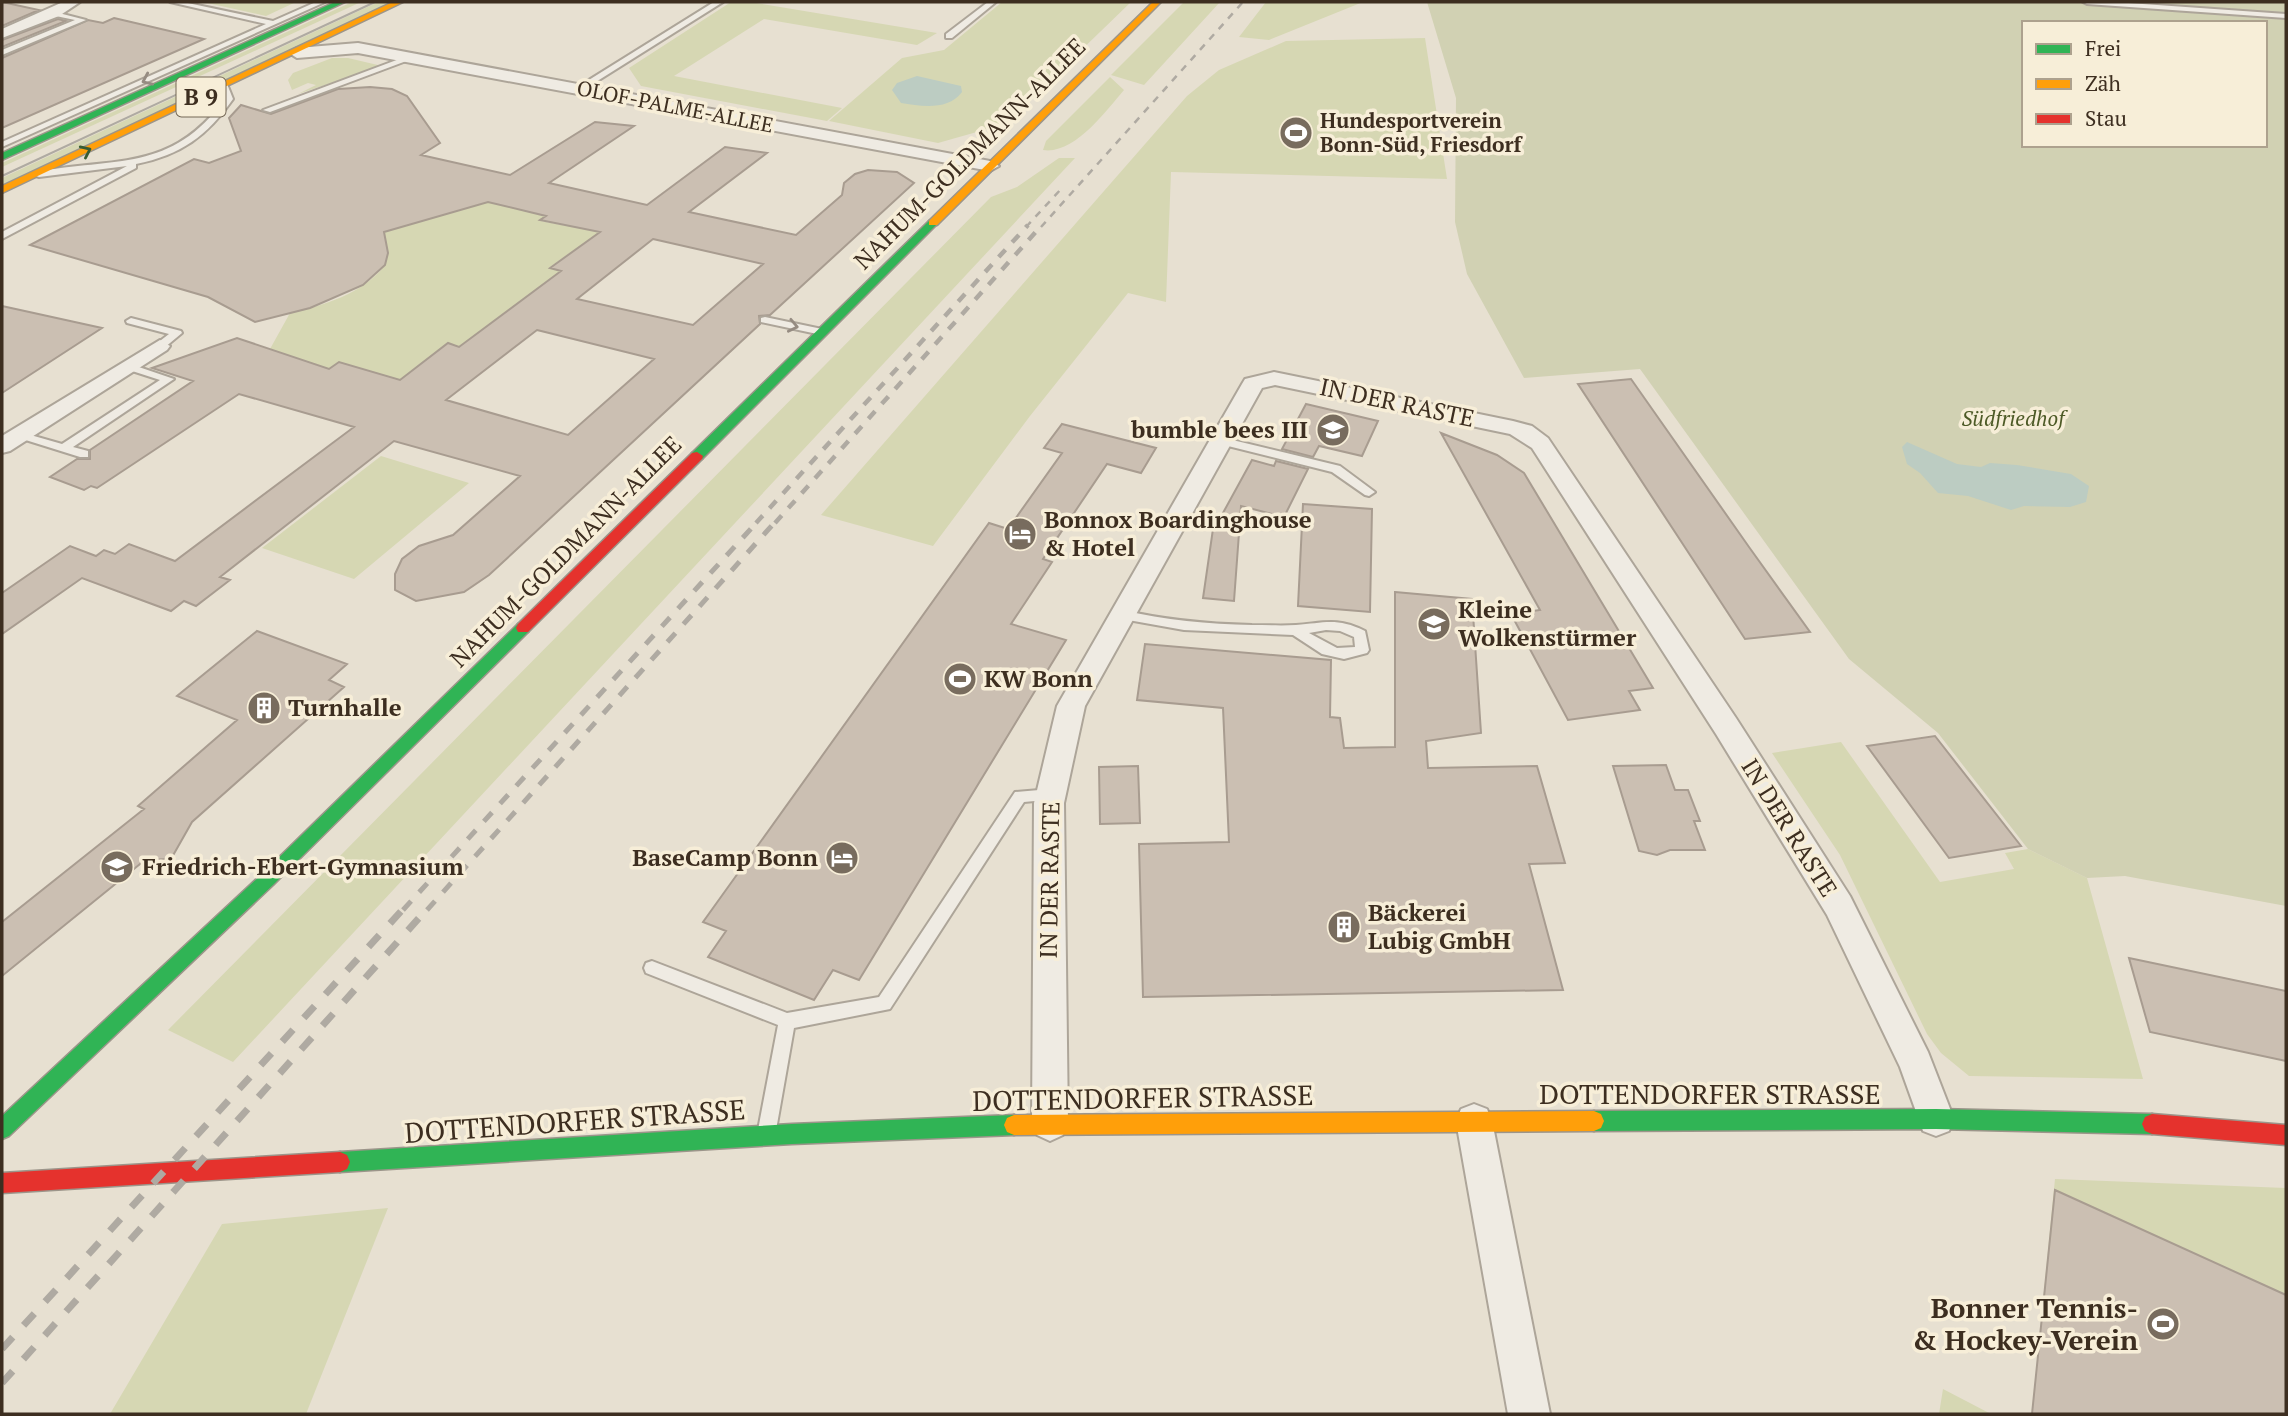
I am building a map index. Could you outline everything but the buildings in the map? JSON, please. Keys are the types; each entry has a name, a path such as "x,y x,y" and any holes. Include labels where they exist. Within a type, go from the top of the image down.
{"main road":[{"name":"B 9","path":"2,156 216,59 253,38 341,2"},
{"name":"B 9","path":"2,190 297,53 399,2"},
{"name":"NAHUM-GOLDMANN-ALLEE","path":"2,1129 268,878 1157,2"},
{"name":"DOTTENDORFER STRASSE","path":"2,1183 766,1135 1050,1123 1936,1119 2190,1125 2286,1135"}],"street":[{"path":"2,34 54,13 73,2"},
{"path":"346,29 358,48"},
{"name":"OLOF-PALME-ALLEE","path":"297,53 358,48 990,166"},
{"path":"11,441 160,346"},
{"name":"IN DER RASTE","path":"1050,1123 1051,795 1072,706 1254,384 1274,378 1513,428 1524,431 1540,443 1552,457 1839,906 1916,1064 1936,1119"},
{"path":"1474,1121 1529,1414"}],"lane":[{"path":"174,2 272,23"},
{"path":"2,145 176,67 253,38 272,23 321,2"},
{"path":"580,88 719,2"},
{"path":"949,36 992,2"},
{"path":"2087,2 2286,16"},
{"path":"2,52 82,20 54,13"},
{"path":"267,110 413,57"},
{"path":"176,67 216,59"},
{"path":"2,236 137,163 179,148 217,124 229,99 224,86"},
{"path":"34,175 137,163"},
{"path":"765,320 822,332"},
{"path":"131,321 177,333 160,346"},
{"path":"64,448 169,379 130,367"},
{"path":"11,441 64,448 84,454"},
{"path":"1220,441 1336,469 1369,492"},
{"path":"1122,615 1149,622 1296,630"},
{"path":"652,968 787,1021 884,1004 1020,796 1051,795"},
{"path":"766,1135 787,1021"}],"green space":[{"path":"203,2 296,2 266,16"},
{"path":"352,2 361,2 2,167 2,163"},
{"path":"378,2 392,2 2,185 2,178"},
{"path":"731,2 750,2 937,33 917,45 764,19 674,76 842,108 827,121 641,86 629,68"},
{"path":"1002,2 1131,2 1005,124 938,143 829,121 902,58 944,50"},
{"path":"1184,2 1220,2 1144,85 1111,75"},
{"path":"1266,2 1363,2 1269,40 1239,37"},
{"name":"Südfriedhof","path":"1427,2 2286,2 2286,906 2125,876 2087,878 2028,849 1938,733 1849,659 1640,369 1524,378 1467,274 1455,222 1456,98"},
{"path":"1425,38 1447,179 1171,172 1166,302 1128,293 1030,416 933,546 821,515 1187,96 1219,70 1286,41"},
{"path":"332,58 348,58 382,66 298,94 316,85 308,83 292,90 288,80 293,73"},
{"path":"1110,77 1124,90 1099,120 1066,146 1043,150 1046,141"},
{"path":"1059,158 1075,158 233,1062 168,1030 991,197 1017,187"},
{"path":"438,190 546,216 541,221 567,226 574,221 613,230 584,253 574,250 550,267 561,271 459,347 448,344 398,392 366,370 339,362 329,369 270,349 290,313 342,297 366,284 376,275 385,265 376,234"},
{"path":"381,456 469,483 354,579 262,548"},
{"path":"1841,742 1940,882 2014,869 2005,853 2028,849 2087,878 2143,1079 1969,1076 1941,1053 1927,1034 1840,855 1772,753"},
{"name":"Bonner Tennis- & Hockey-Verein","path":"2055,1179 2286,1188 2286,1414 2032,1414"},
{"path":"388,1208 306,1414 110,1414 222,1224"},
{"name":"Bonner Tennis- & Hockey-Verein","path":"1943,1389 1991,1414 1939,1414"}],"shaded area":[{"path":"917,76 961,86 962,92 942,105 901,103 892,90 897,83"},
{"path":"1907,442 1957,464 1981,467 1990,463 2017,465 2071,474 2089,486 2086,502 2070,507 2024,506 2011,510 1968,496 1938,493 1920,473 1907,464 1902,447"}],"tram line":[{"path":"2,176 375,2"}],"railway":[{"path":"1041,227 1243,2"},
{"path":"1026,227 1062,188"},
{"path":"756,523 1028,225"},
{"path":"775,523 1042,225"},
{"path":"403,910 758,521"},
{"path":"427,910 776,521"},
{"path":"2,1349 404,908"},
{"path":"2,1383 428,908"}],"traffic: fast":[{"path":"2,157 341,2"},
{"path":"697,456 933,223"},
{"path":"2,1129 268,879 523,628"},
{"path":"1594,1121 1936,1119 2152,1124"},
{"path":"340,1162 792,1134 1014,1125"}],"traffic: slow":[{"path":"2,190 399,2"},
{"path":"933,223 1157,2"},
{"path":"1014,1125 1594,1121"}],"traffic: jam":[{"path":"523,628 697,456"},
{"path":"2152,1124 2286,1135"},
{"path":"2,1183 340,1162"}],"place":[{"name":"Hundesportverein Bonn-Süd, Friesdorf","path":"1296,133"},
{"name":"bumble bees III","path":"1333,430"},
{"name":"Bonnox Boardinghouse & Hotel","path":"1020,534"},
{"name":"Kleine Wolkenstürmer","path":"1434,624"},
{"name":"KW Bonn","path":"960,679"},
{"name":"Turnhalle","path":"264,708"},
{"name":"BaseCamp Bonn","path":"842,858"},
{"name":"Friedrich-Ebert-Gymnasium","path":"117,867"},
{"name":"Bäckerei Lubig GmbH","path":"1344,927"},
{"name":"Bonner Tennis- & Hockey-Verein","path":"2163,1324"}]}
